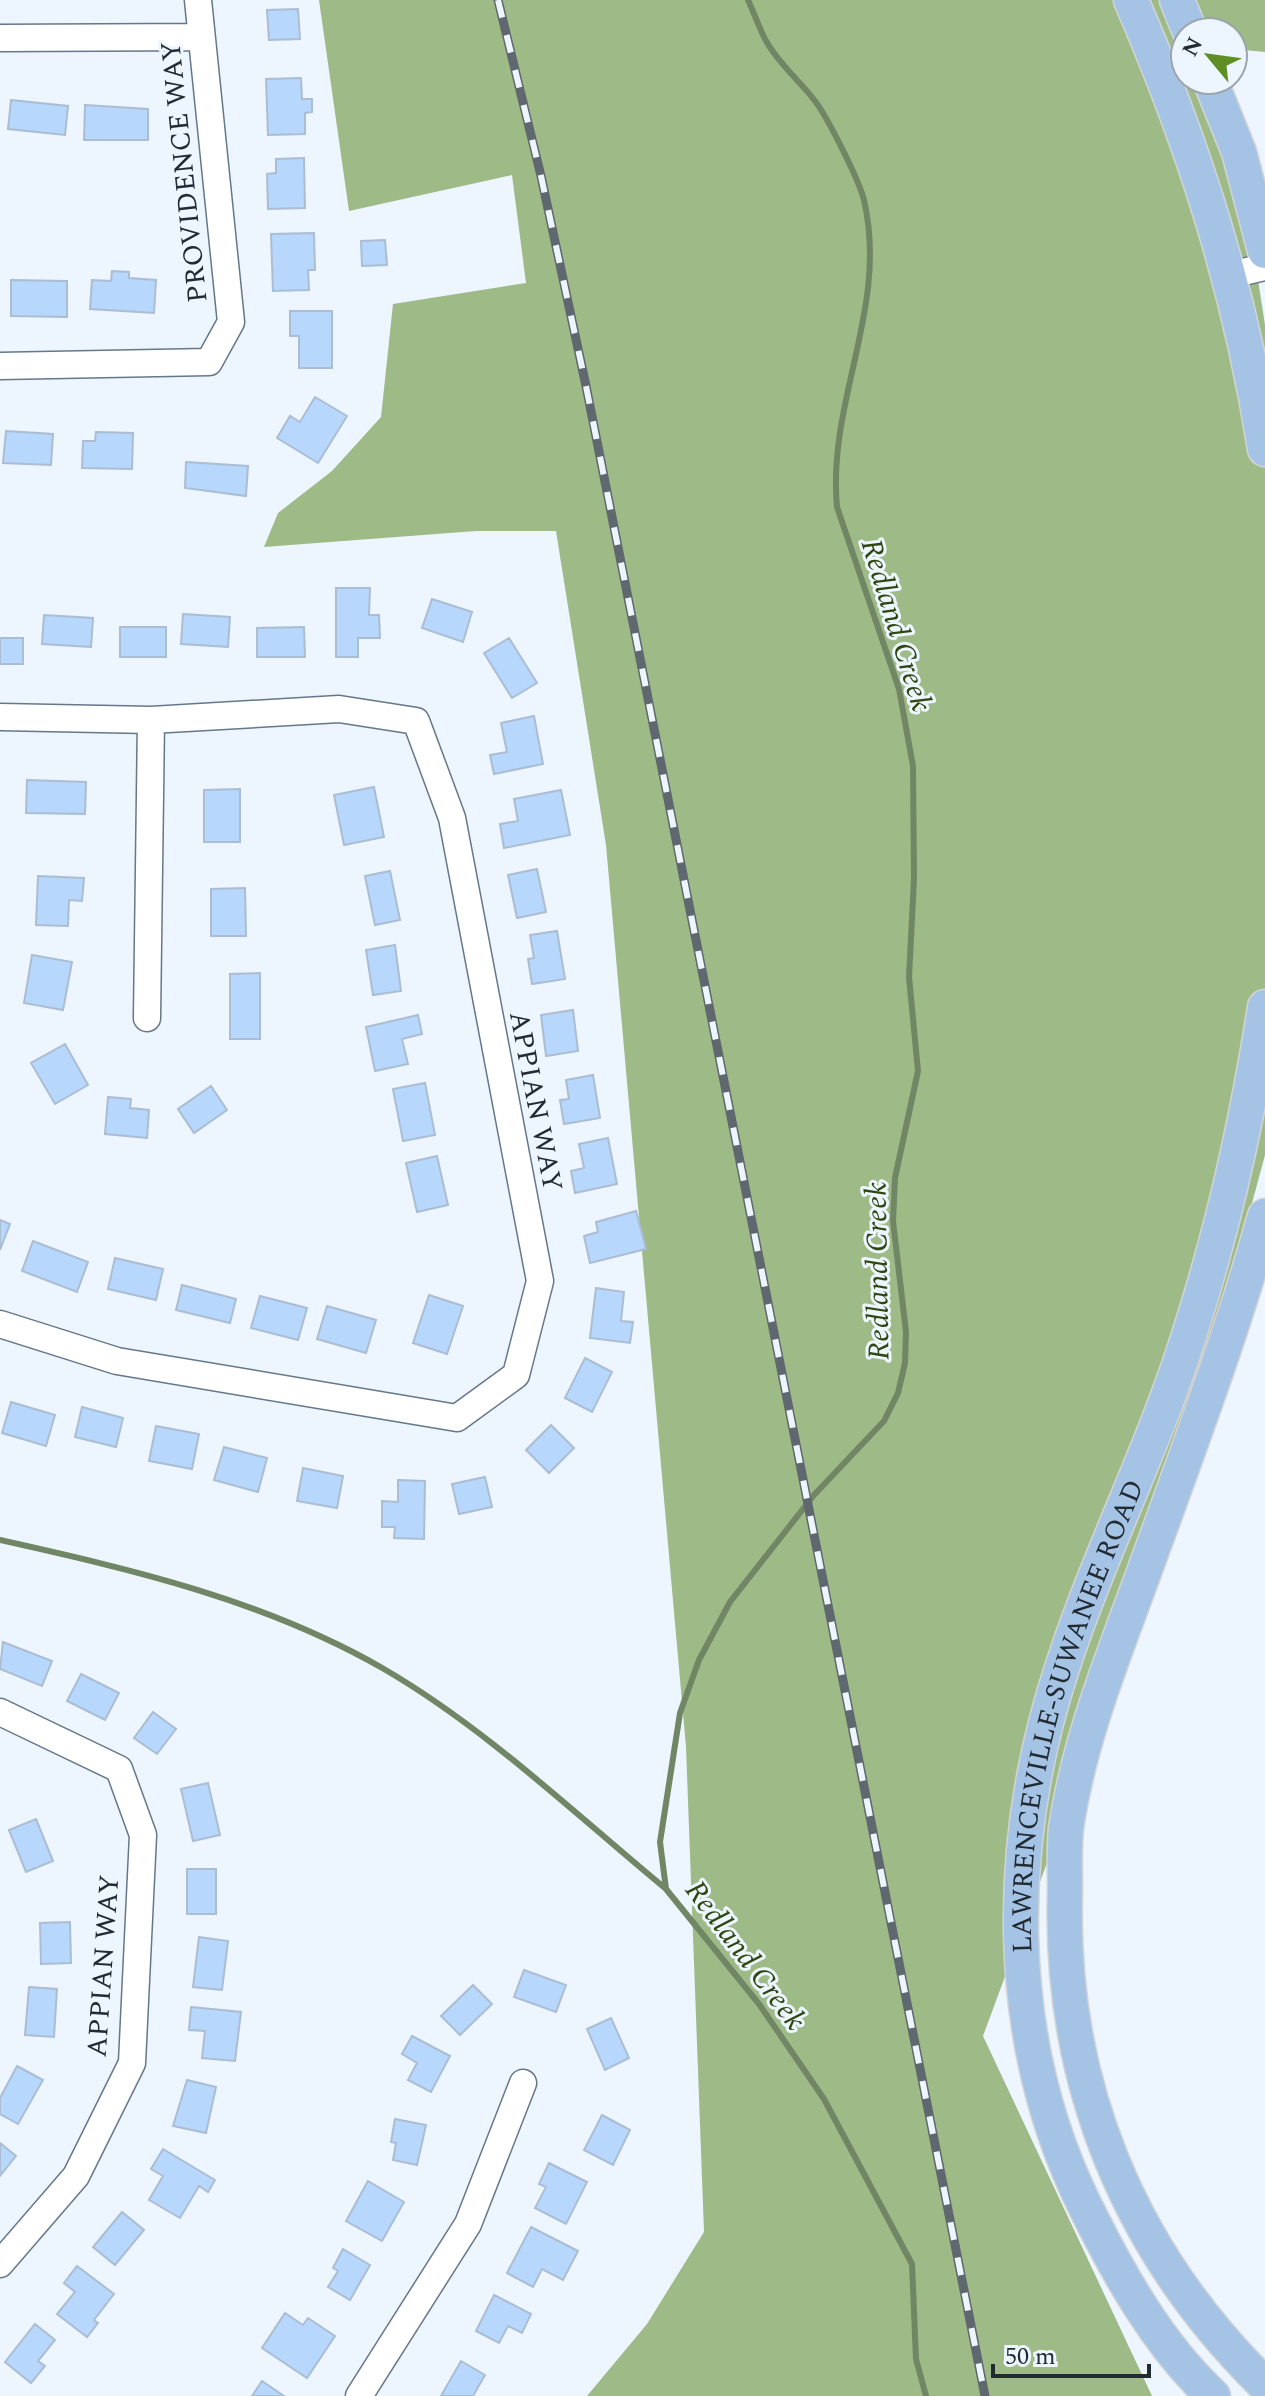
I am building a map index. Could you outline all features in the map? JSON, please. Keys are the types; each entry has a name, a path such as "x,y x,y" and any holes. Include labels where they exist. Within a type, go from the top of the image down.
{"main road":[{"path":"1131,0 1195,157 1230,275 1265,449"},
{"path":"1216,96 1239,152 1265,251"},
{"name":"LAWRENCEVILLE-SUWANEE ROAD","path":"1213,2396 1159,2331 1122,2276 1061,2151 1039,2073 1024,1998 1020,1917 1023,1844 1037,1758 1063,1665 1190,1333 1247,1123 1265,1007"},
{"name":"LAWRENCEVILLE-SUWANEE ROAD","path":"1265,1216 1238,1314 1093,1711 1066,1829 1063,1933 1075,2046 1101,2134 1136,2217 1176,2285 1228,2349 1265,2385"},
{"path":"1127,1499 1166,1511"},
{"path":"1061,2151 1101,2134"}],"street":[{"name":"PROVIDENCE WAY","path":"0,366 209,362 231,322 198,0"},
{"path":"0,38 201,37"},
{"path":"1230,275 1265,267"},
{"name":"APPIAN WAY","path":"0,717 151,720 339,709 416,721 452,818 540,1281 516,1375 457,1418 117,1361 0,1324"},
{"path":"147,1018 151,720"},
{"name":"APPIAN WAY","path":"0,1712 119,1769 143,1835 132,2063 76,2176 0,2264"},
{"path":"359,2396 468,2224 523,2083"}],"green space":[{"path":"319,0 1265,0 1265,52 1249,50 1249,16 1169,16 1169,96 1203,96 1244,190 1265,325 1265,1155 1148,1590 983,2036 1152,2396 587,2396 647,2324 704,2232 686,1747 606,845 556,531 476,531 264,547 278,513 332,471 381,417 393,304 526,283 512,175 349,211"}],"building":[{"path":"298,9 300,39 269,40 267,10"},
{"path":"301,78 302,99 312,99 312,112 305,113 305,134 268,135 266,79"},
{"path":"11,100 68,106 65,135 8,129"},
{"path":"85,105 148,109 148,140 84,140"},
{"path":"304,158 305,208 268,209 267,174 276,173 276,159"},
{"path":"314,233 315,270 308,270 309,290 273,291 271,234"},
{"path":"385,240 387,265 362,266 361,241"},
{"path":"112,271 129,272 129,278 156,280 154,313 90,309 92,280 111,281"},
{"path":"11,280 67,281 67,317 11,316"},
{"path":"290,311 332,311 332,368 299,368 299,336 290,336"},
{"path":"315,397 347,416 318,463 277,438 290,416 300,422"},
{"path":"6,431 53,434 51,465 3,463"},
{"path":"96,432 133,433 132,469 82,468 83,441 95,441"},
{"path":"186,462 248,466 246,496 185,488"},
{"path":"336,588 370,588 369,615 379,615 380,638 358,638 358,657 336,657"},
{"path":"432,599 472,612 463,642 422,628"},
{"path":"183,614 230,617 228,647 181,644"},
{"path":"44,615 93,618 91,647 42,644"},
{"path":"120,627 166,627 166,657 120,657"},
{"path":"304,627 305,657 257,657 257,628"},
{"path":"0,638 23,638 23,664 0,664"},
{"path":"509,638 537,683 512,698 484,653"},
{"path":"534,716 543,764 494,774 490,755 507,752 501,723"},
{"path":"27,780 86,782 85,814 26,813"},
{"path":"374,787 384,837 344,845 334,795"},
{"path":"240,789 240,842 204,842 204,790"},
{"path":"561,790 570,835 504,848 500,824 518,821 514,799"},
{"path":"537,869 546,912 517,918 508,875"},
{"path":"390,871 400,920 375,925 365,876"},
{"path":"38,876 84,878 82,901 69,900 68,926 36,925"},
{"path":"245,888 246,936 211,936 211,889"},
{"path":"557,931 565,979 532,984 528,959 534,958 530,935"},
{"path":"395,945 401,991 373,995 366,950"},
{"path":"32,955 72,962 63,1010 24,1003"},
{"path":"260,973 260,1039 230,1039 230,974"},
{"path":"573,1010 578,1051 546,1056 541,1015"},
{"path":"418,1015 422,1034 402,1039 408,1064 375,1071 366,1027"},
{"path":"65,1044 88,1085 55,1104 31,1063"},
{"path":"593,1075 600,1118 564,1124 560,1100 569,1099 566,1080"},
{"path":"425,1083 435,1135 403,1141 393,1089"},
{"path":"211,1086 227,1110 194,1133 178,1109"},
{"path":"108,1097 131,1099 130,1108 149,1110 147,1138 105,1134"},
{"path":"608,1138 617,1184 575,1193 571,1171 584,1168 579,1144"},
{"path":"437,1156 448,1205 417,1212 406,1163"},
{"path":"636,1211 646,1249 590,1263 584,1236 598,1232 596,1222"},
{"path":"0,1220 10,1224 0,1250"},
{"path":"33,1241 88,1262 77,1292 22,1271"},
{"path":"115,1258 163,1269 156,1300 108,1289"},
{"path":"182,1285 236,1299 230,1323 176,1310"},
{"path":"596,1288 624,1292 621,1321 633,1322 630,1343 590,1338"},
{"path":"429,1295 463,1306 447,1354 413,1343"},
{"path":"260,1296 307,1308 298,1340 251,1328"},
{"path":"327,1306 376,1320 366,1353 317,1339"},
{"path":"585,1358 612,1372 592,1412 565,1398"},
{"path":"11,1402 55,1415 46,1446 2,1433"},
{"path":"82,1407 123,1418 116,1447 75,1437"},
{"path":"551,1425 574,1448 549,1473 526,1450"},
{"path":"156,1426 199,1434 192,1469 149,1461"},
{"path":"224,1447 267,1458 258,1492 214,1480"},
{"path":"303,1468 343,1476 337,1508 297,1501"},
{"path":"485,1477 492,1507 459,1514 452,1484"},
{"path":"398,1480 425,1481 424,1539 394,1538 395,1527 382,1527 382,1501 398,1502"},
{"path":"3,1642 52,1661 42,1686 0,1669"},
{"path":"81,1674 119,1693 105,1720 67,1701"},
{"path":"153,1712 176,1729 157,1754 134,1738"},
{"path":"208,1783 220,1835 193,1841 181,1789"},
{"path":"36,1819 53,1861 26,1872 9,1830"},
{"path":"187,1869 216,1869 216,1914 187,1914"},
{"path":"70,1922 71,1963 41,1964 40,1923"},
{"path":"199,1937 228,1941 222,1990 193,1987"},
{"path":"524,1970 566,1985 556,2012 514,1997"},
{"path":"473,1985 492,2004 460,2035 441,2016"},
{"path":"29,1987 57,1989 54,2037 25,2035"},
{"path":"191,2007 241,2012 235,2061 202,2058 205,2031 189,2030"},
{"path":"611,2018 629,2058 605,2070 587,2029"},
{"path":"412,2036 450,2056 431,2092 408,2080 417,2063 402,2054"},
{"path":"17,2066 43,2080 18,2124 0,2114 0,2098"},
{"path":"187,2080 216,2087 206,2133 173,2126"},
{"path":"602,2115 630,2130 613,2165 584,2150"},
{"path":"395,2119 426,2125 417,2165 393,2160 396,2143 391,2142"},
{"path":"0,2143 16,2156 0,2176"},
{"path":"163,2149 215,2180 208,2192 199,2186 180,2218 149,2200 163,2176 151,2169"},
{"path":"549,2163 587,2182 566,2224 535,2208 546,2187 539,2184"},
{"path":"368,2181 404,2202 382,2241 346,2221"},
{"path":"122,2212 144,2230 115,2265 93,2247"},
{"path":"531,2227 578,2251 563,2280 542,2269 533,2287 507,2273"},
{"path":"343,2249 370,2265 350,2300 328,2287 338,2271 333,2268"},
{"path":"77,2266 114,2294 94,2320 98,2323 87,2337 57,2314 75,2292 64,2283"},
{"path":"494,2295 531,2314 522,2333 508,2326 499,2343 476,2331"},
{"path":"285,2313 303,2325 308,2318 335,2336 307,2378 262,2348"},
{"path":"35,2324 55,2340 38,2361 45,2366 31,2383 5,2362"},
{"path":"461,2361 485,2375 473,2396 441,2396"},
{"path":"262,2381 284,2396 252,2396"}],"waterway":[{"name":"Redland Creek","path":"748,0 770,47 815,101 842,149 864,200 870,240 864,316 836,468 837,507 899,689 913,766 914,879 909,977 918,1071 895,1178 893,1221 906,1332 905,1363 898,1393 884,1421 814,1495 730,1602 699,1660 680,1713 660,1842 666,1889 759,2004 824,2099 912,2264 916,2359 926,2396"},
{"path":"0,1540 197,1590 292,1624 339,1645 384,1669 459,1718 530,1773 666,1889"}],"railway":[{"path":"498,0 541,176 586,386 985,2396"}]}
